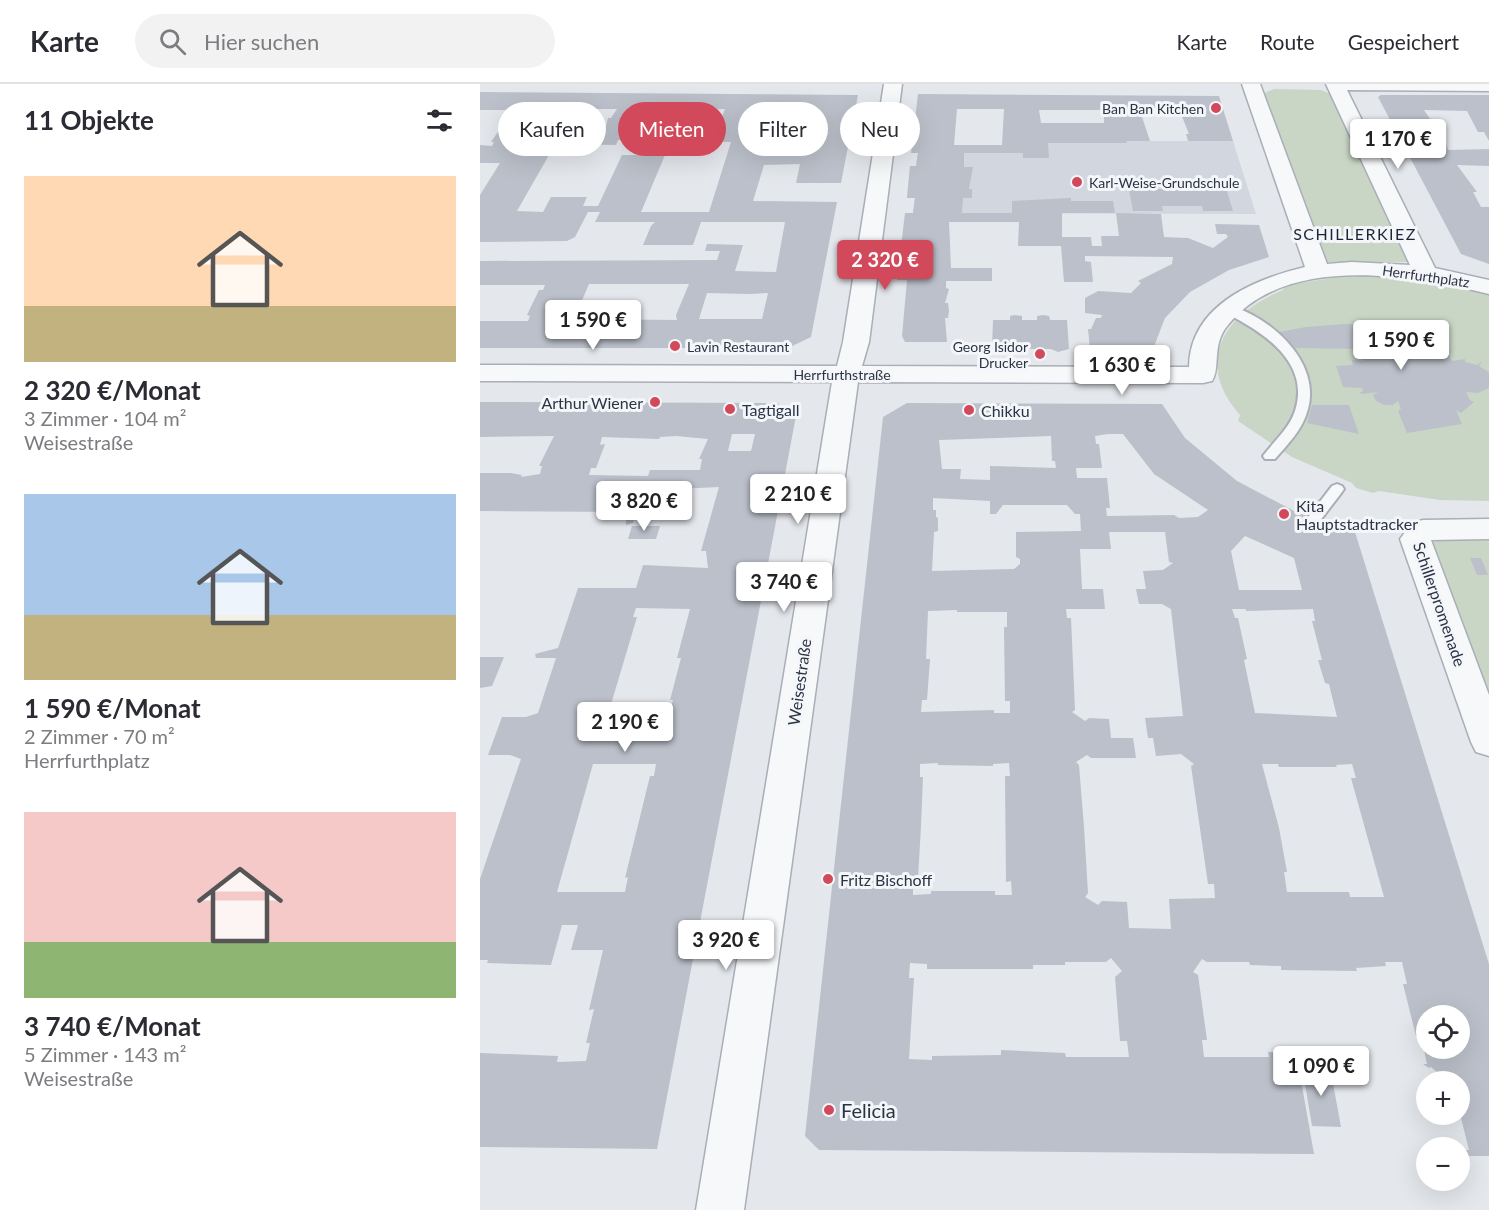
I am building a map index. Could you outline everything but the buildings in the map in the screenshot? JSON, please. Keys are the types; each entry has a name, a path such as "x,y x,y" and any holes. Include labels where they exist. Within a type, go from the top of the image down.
{"street":[{"name":"Weisestraße","path":"720,1210 842,397 856,342 893,84"},
{"path":"1251,84 1319,273"},
{"path":"1335,84 1426,273"},
{"path":"1346,84 1489,85"},
{"name":"Herrfurthplatz","path":"1203,375 1202,355 1207,338 1228,309 1271,285 1319,273 1370,269 1426,273 1489,287"},
{"name":"Herrfurthstraße","path":"480,373 1203,375"},
{"name":"Schillerpromenade","path":"1489,529 1434,528 1424,530 1415,539 1489,742"}],"lane":[{"path":"1228,309 1267,330 1292,355 1304,375 1306,384 1299,417 1289,435 1270,456"},
{"path":"1314,519 1337,489"}],"shaded area":[{"name":"Karl-Weise-Grundschule","path":"1022,123 1126,141 1233,141 1256,214 913,213 915,198 907,198 910,166 916,166 920,153 1022,153"}],"green space":[{"path":"1274,89 1321,90 1333,95 1410,262 1325,262 1262,94"},
{"path":"1338,274 1418,279 1489,294 1489,501 1440,500 1379,491 1373,493 1356,488 1352,483 1292,457 1238,421 1240,415 1226,395 1218,376 1217,357 1222,340 1232,325 1245,312 1283,290 1285,285 1326,279"},
{"path":"1440,540 1489,540 1489,706 1431,543"}],"place":[{"name":"Ban Ban Kitchen","path":"1216,108"},
{"name":"Karl-Weise-Grundschule","path":"1077,182"},
{"name":"Lavin Restaurant","path":"675,346"},
{"name":"Georg Isidor Drucker","path":"1040,354"},
{"name":"Arthur Wiener","path":"655,402"},
{"name":"Tagtigall","path":"730,409"},
{"name":"Chikku","path":"969,410"},
{"name":"Kita Hauptstadtracker","path":"1284,514"},
{"name":"Fritz Bischoff","path":"828,879"},
{"name":"Felicia","path":"829,1110"}],"district":[{"name":"SCHILLERKIEZ","path":"1355,233"}]}
